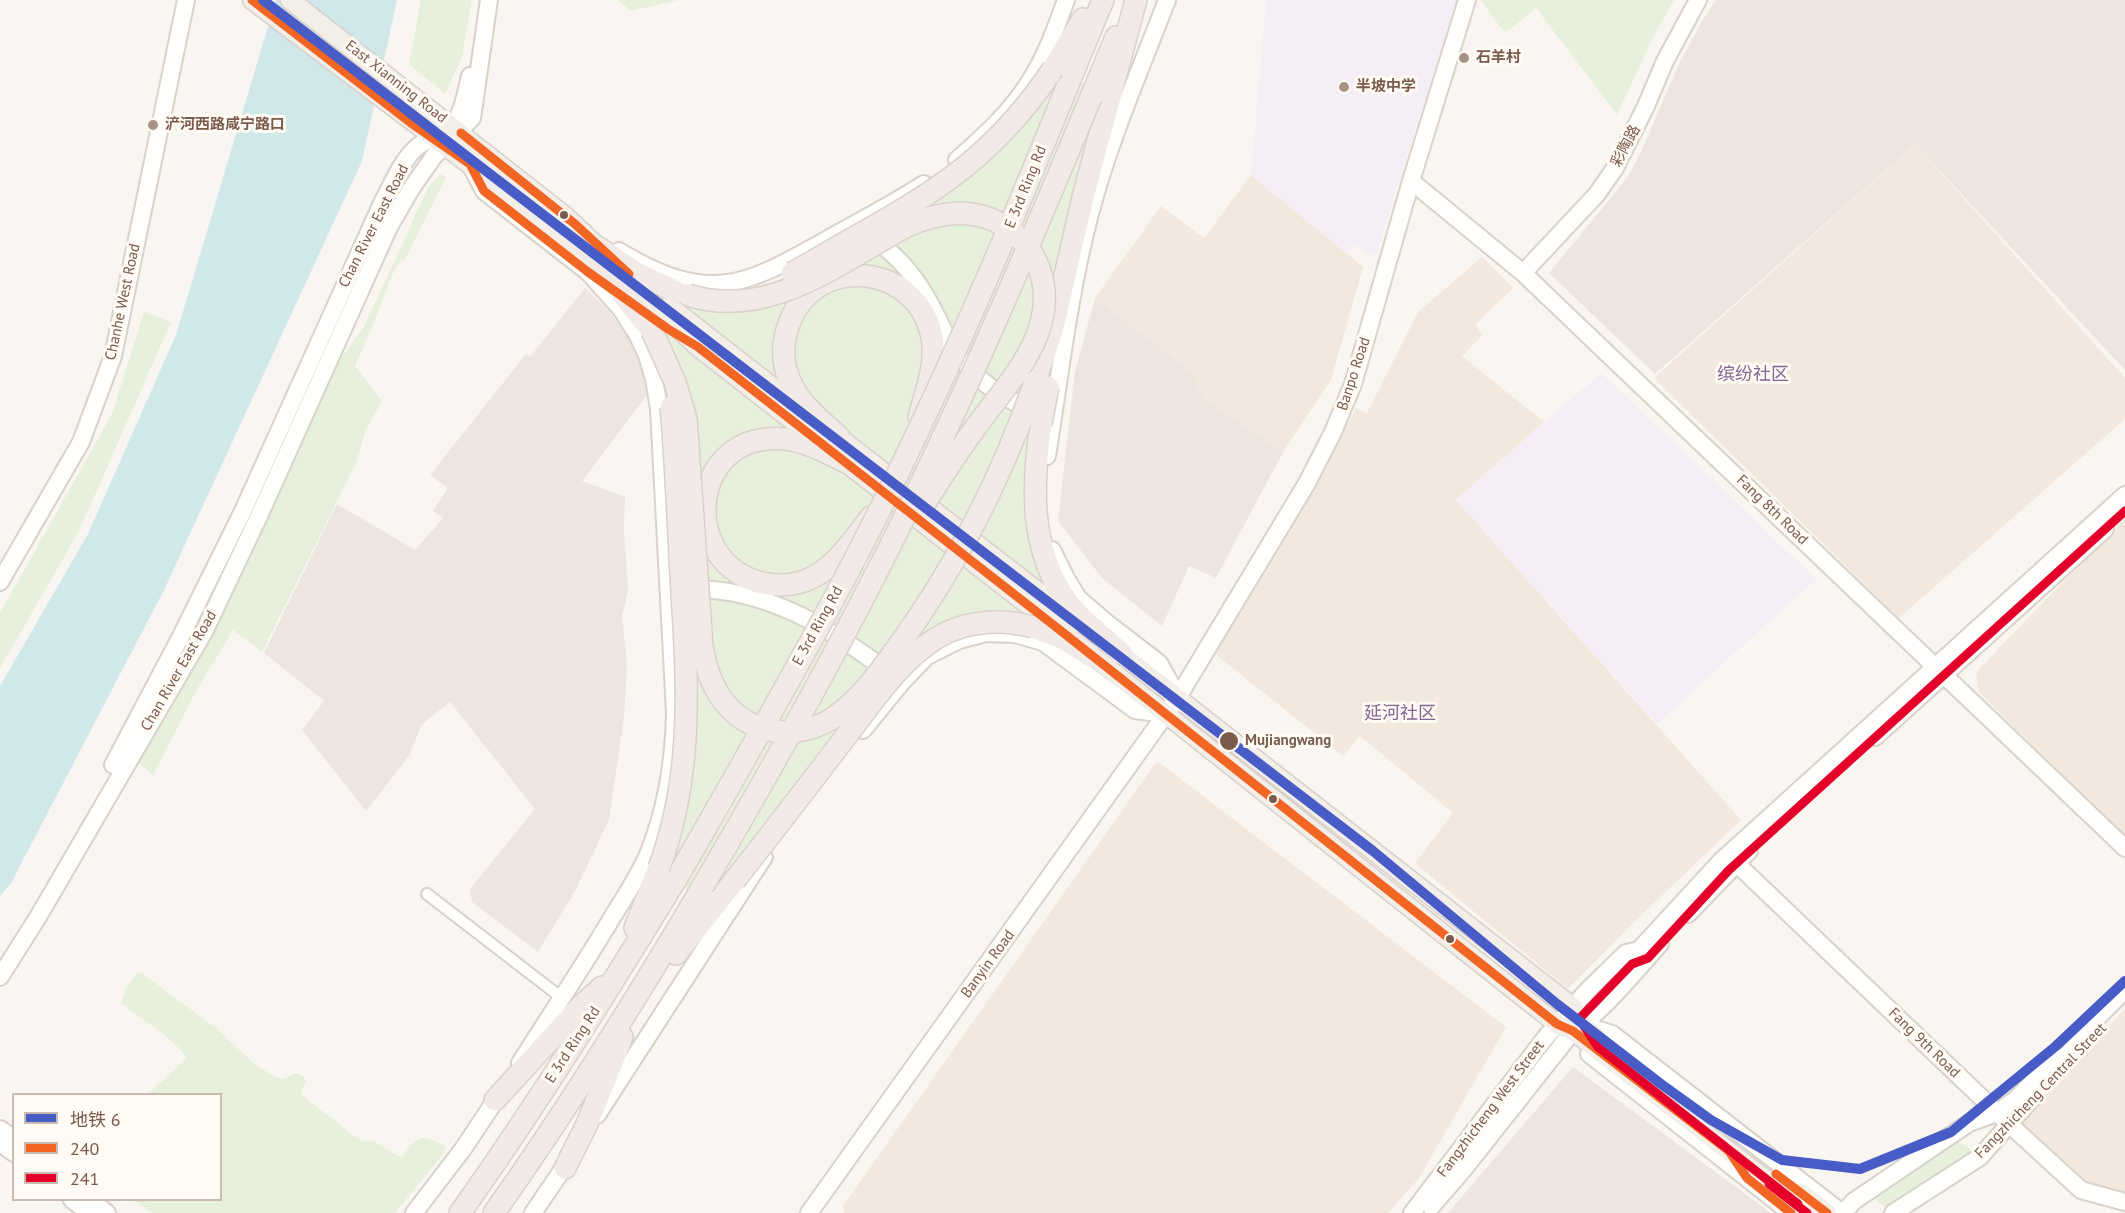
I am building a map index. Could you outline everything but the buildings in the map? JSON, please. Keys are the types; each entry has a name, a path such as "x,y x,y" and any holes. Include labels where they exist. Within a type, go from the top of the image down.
{"highway":[{"path":"683,293 700,296 732,294 771,283 919,201 959,173 996,140 1036,93 1094,0"},
{"name":"E 3rd Ring Rd","path":"460,1213 532,1108 620,972 681,871 802,657 881,505 947,370 1012,222 1103,0"},
{"name":"E 3rd Ring Rd","path":"494,1213 542,1145 633,1005 821,680 899,530 1003,308 1131,0"},
{"path":"591,259 641,317 675,382 686,419 702,646 707,671 718,693 731,710 749,723 777,732 805,730 835,717 862,692 887,661 927,603 975,521 1041,385 1097,140 1136,0"},
{"path":"591,259 636,273 683,293 709,300 730,302 770,296 807,281 907,226 930,217 951,213 975,214 999,223 1017,236 1033,255 1042,276 1045,302 1041,327 1032,349 955,456 870,586"},
{"path":"839,437 794,390 784,364 784,342 791,319 814,291 828,282 847,276 867,276 900,287 912,297 923,311 933,343 932,364 914,438"},
{"path":"495,1100 580,1007 620,972 670,836 680,795 687,706 671,403 665,371 641,317"},
{"path":"1041,385 1047,418 1037,458 1035,507 1040,542 1046,561 1068,602 1122,654"},
{"path":"846,462 798,441 768,439 750,444 728,458 712,478 705,500 707,533 715,552 731,568 750,579 773,585 791,585 813,578 824,571 840,556 881,505"},
{"path":"565,1168 614,1061 633,1005 735,880 883,688 919,650 948,632 970,625 1006,622 1034,627 1062,638 1092,656"}],"main road":[{"name":"East Xianning Road","path":"252,0 411,123 470,164 672,323 698,347 1165,714 1809,1213"},
{"name":"East Xianning Road","path":"290,0 575,224 591,259 639,282 1061,610 1178,697 1573,1007 1571,1027"},
{"path":"641,317 668,329 698,347"},
{"name":"East Xianning Road","path":"1571,1027 1827,1213"}],"street":[{"name":"Chanhe West Road","path":"0,582 81,442 113,356 186,0"},
{"name":"Chan River East Road","path":"0,977 68,866 204,632 259,516 389,227 438,141 470,122 474,113 482,38 489,0"},
{"path":"575,224 651,269 681,280 706,284 733,283 775,269 930,180 994,126 1032,79 1045,55 1066,0"},
{"path":"1167,0 1108,153 1090,213 1047,418 1043,491 1047,533 1055,557 1078,598 1159,663 1178,697"},
{"name":"Banpo Road","path":"1165,714 1178,697 1307,483 1334,432 1353,384 1411,181 1467,0"},
{"name":"彩陶路","path":"1523,273 1597,194 1615,168 1631,139 1665,61 1698,0"},
{"name":"Chan River East Road","path":"0,957 94,800 184,631 261,472 382,203 411,154 422,143 438,141"},
{"name":"Fang 8th Road","path":"1411,181 1523,273 2125,848"},
{"path":"852,225 886,247 909,271 930,304 952,347 971,369 1011,401 1028,407 1047,418"},
{"path":"414,1213 463,1149 562,998 639,872 653,841 670,775 674,736 674,696 659,409 654,379 642,344 591,259"},
{"name":"Fangzhicheng West Street","path":"1412,1213 1571,1027 1736,863 2125,495"},
{"name":"Fangzhicheng West Street","path":"1573,1007 1626,953 1639,950 1721,861 2125,510"},
{"path":"669,590 724,590 786,607 844,640 902,682"},
{"path":"532,1213 565,1168 764,857 902,682 927,656 952,642 979,634 1015,634 1036,639 1050,646 1135,710 1165,714"},
{"name":"Banyin Road","path":"809,1213 1165,714"},
{"name":"Fang 9th Road","path":"1736,863 2003,1119 2081,1190 2125,1202"},
{"path":"427,894 562,998"},
{"name":"Fangzhicheng Central Street","path":"1893,1213 1980,1157 2016,1099 2125,990"},
{"name":"Fangzhicheng Central Street","path":"1842,1213 1854,1201 1969,1123 2003,1119 2024,1106 2125,1005"},
{"path":"1571,1027 1589,1054 1791,1213"},
{"path":"1571,1027 1612,1034 1842,1213"},
{"name":"Fangzhicheng West Street","path":"1426,1213 1463,1170 1571,1027"},
{"path":"1729,1150 1747,1178"},
{"path":"73,1201 90,1213"},
{"path":"91,1201 107,1213"}],"shaded area":[{"name":"半坡中学","path":"1266,0 1457,0 1375,257 1355,245 1346,253 1251,175"},
{"path":"1716,0 2125,0 2125,370 1915,144 1655,374 1549,273 1627,178 1641,152 1678,66"},
{"path":"1915,144 2125,378 2125,419 1899,618 1654,378"},
{"path":"1251,175 1363,267 1331,380 1283,452 1203,398 1193,373 1095,298 1161,206 1204,238"},
{"path":"1482,257 1513,288 1475,325 1483,335 1462,356 1544,422 1456,500 1741,820 1568,989 1415,863 1453,813 1360,736 1343,756 1215,654 1356,408 1367,413 1418,312"},
{"path":"585,288 607,309 627,335 642,366 647,395 582,481 625,497 624,529 628,591 622,616 627,664 624,718 609,820 575,891 538,952 472,902 470,889 535,809 450,702 422,724 409,756 366,811 302,730 324,701 264,653 337,504 415,550 443,518 433,511 448,488 430,475 526,354 530,357"},
{"path":"1095,298 1193,373 1203,398 1283,452 1216,578 1189,566 1162,626 1102,578 1058,521 1075,372"},
{"path":"1601,373 1816,579 1657,724 1456,500"},
{"path":"2125,518 2125,838 1979,692 1976,672"},
{"path":"1157,761 1506,1027 1419,1178 1388,1213 844,1213 843,1206"},
{"path":"2125,1009 2125,1196 2084,1185 2014,1122"},
{"path":"1573,1067 1771,1213 1448,1213"}],"green space":[{"path":"421,0 472,0 462,57 445,94 409,64"},
{"path":"618,0 678,0 631,11"},
{"path":"1480,0 1674,0 1651,41 1617,115 1536,8 1505,33"},
{"path":"1062,74 1105,92 1087,152 1032,462 1057,596 1038,623 956,624 710,906 663,873 696,471 654,318 671,299 700,308 742,309 916,215 949,193 1008,139"},
{"path":"441,174 446,178 404,261 402,259 393,273 355,366 382,401 365,431 357,461 262,652 233,630 195,693 153,775 136,760 329,375 364,327 429,186"},
{"path":"144,312 171,322 79,531 0,668 0,613 112,414"},
{"path":"137,973 143,974 216,1028 252,1062 275,1077 283,1079 296,1073 303,1076 306,1081 301,1094 362,1141 375,1142 400,1157 415,1141 426,1138 444,1145 446,1148 444,1153 395,1213 153,1213 135,1201 222,1201 222,1093 149,1093 186,1057 165,1036 121,1003 126,988"},
{"path":"1956,1139 1973,1152 1888,1209 1873,1198"}],"water":[{"path":"276,0 397,0 362,161 164,590 11,883 0,896 0,686 88,534 176,335"}],"metro line":[{"name":"6","path":"263,0 1373,851 1557,1004 1661,1084 1711,1120 1782,1160 1860,1169 1951,1132 2056,1046 2125,981"}],"transit line":[{"name":"240","path":"252,0 411,123 470,164 484,191 588,272 668,329 698,347 1557,1024 1573,1031 1729,1151 1747,1178 1791,1213"},
{"name":"240","path":"461,133 575,224 629,274"},
{"name":"241","path":"1798,1204 1598,1047 1578,1020 1632,964 1648,958 1729,870 2125,511"},
{"name":"240","path":"1776,1174 1827,1213"},
{"name":"241","path":"1769,1184 1807,1213"}],"place":[{"name":"石羊村","path":"1464,58"},
{"name":"半坡中学","path":"1344,87"},
{"name":"浐河西路咸宁路口","path":"153,125"},
{"name":"Mujiangwang","path":"1229,741"}],"district":[{"name":"缤纷社区","path":"1753,375"},
{"name":"延河社区","path":"1400,714"}]}
